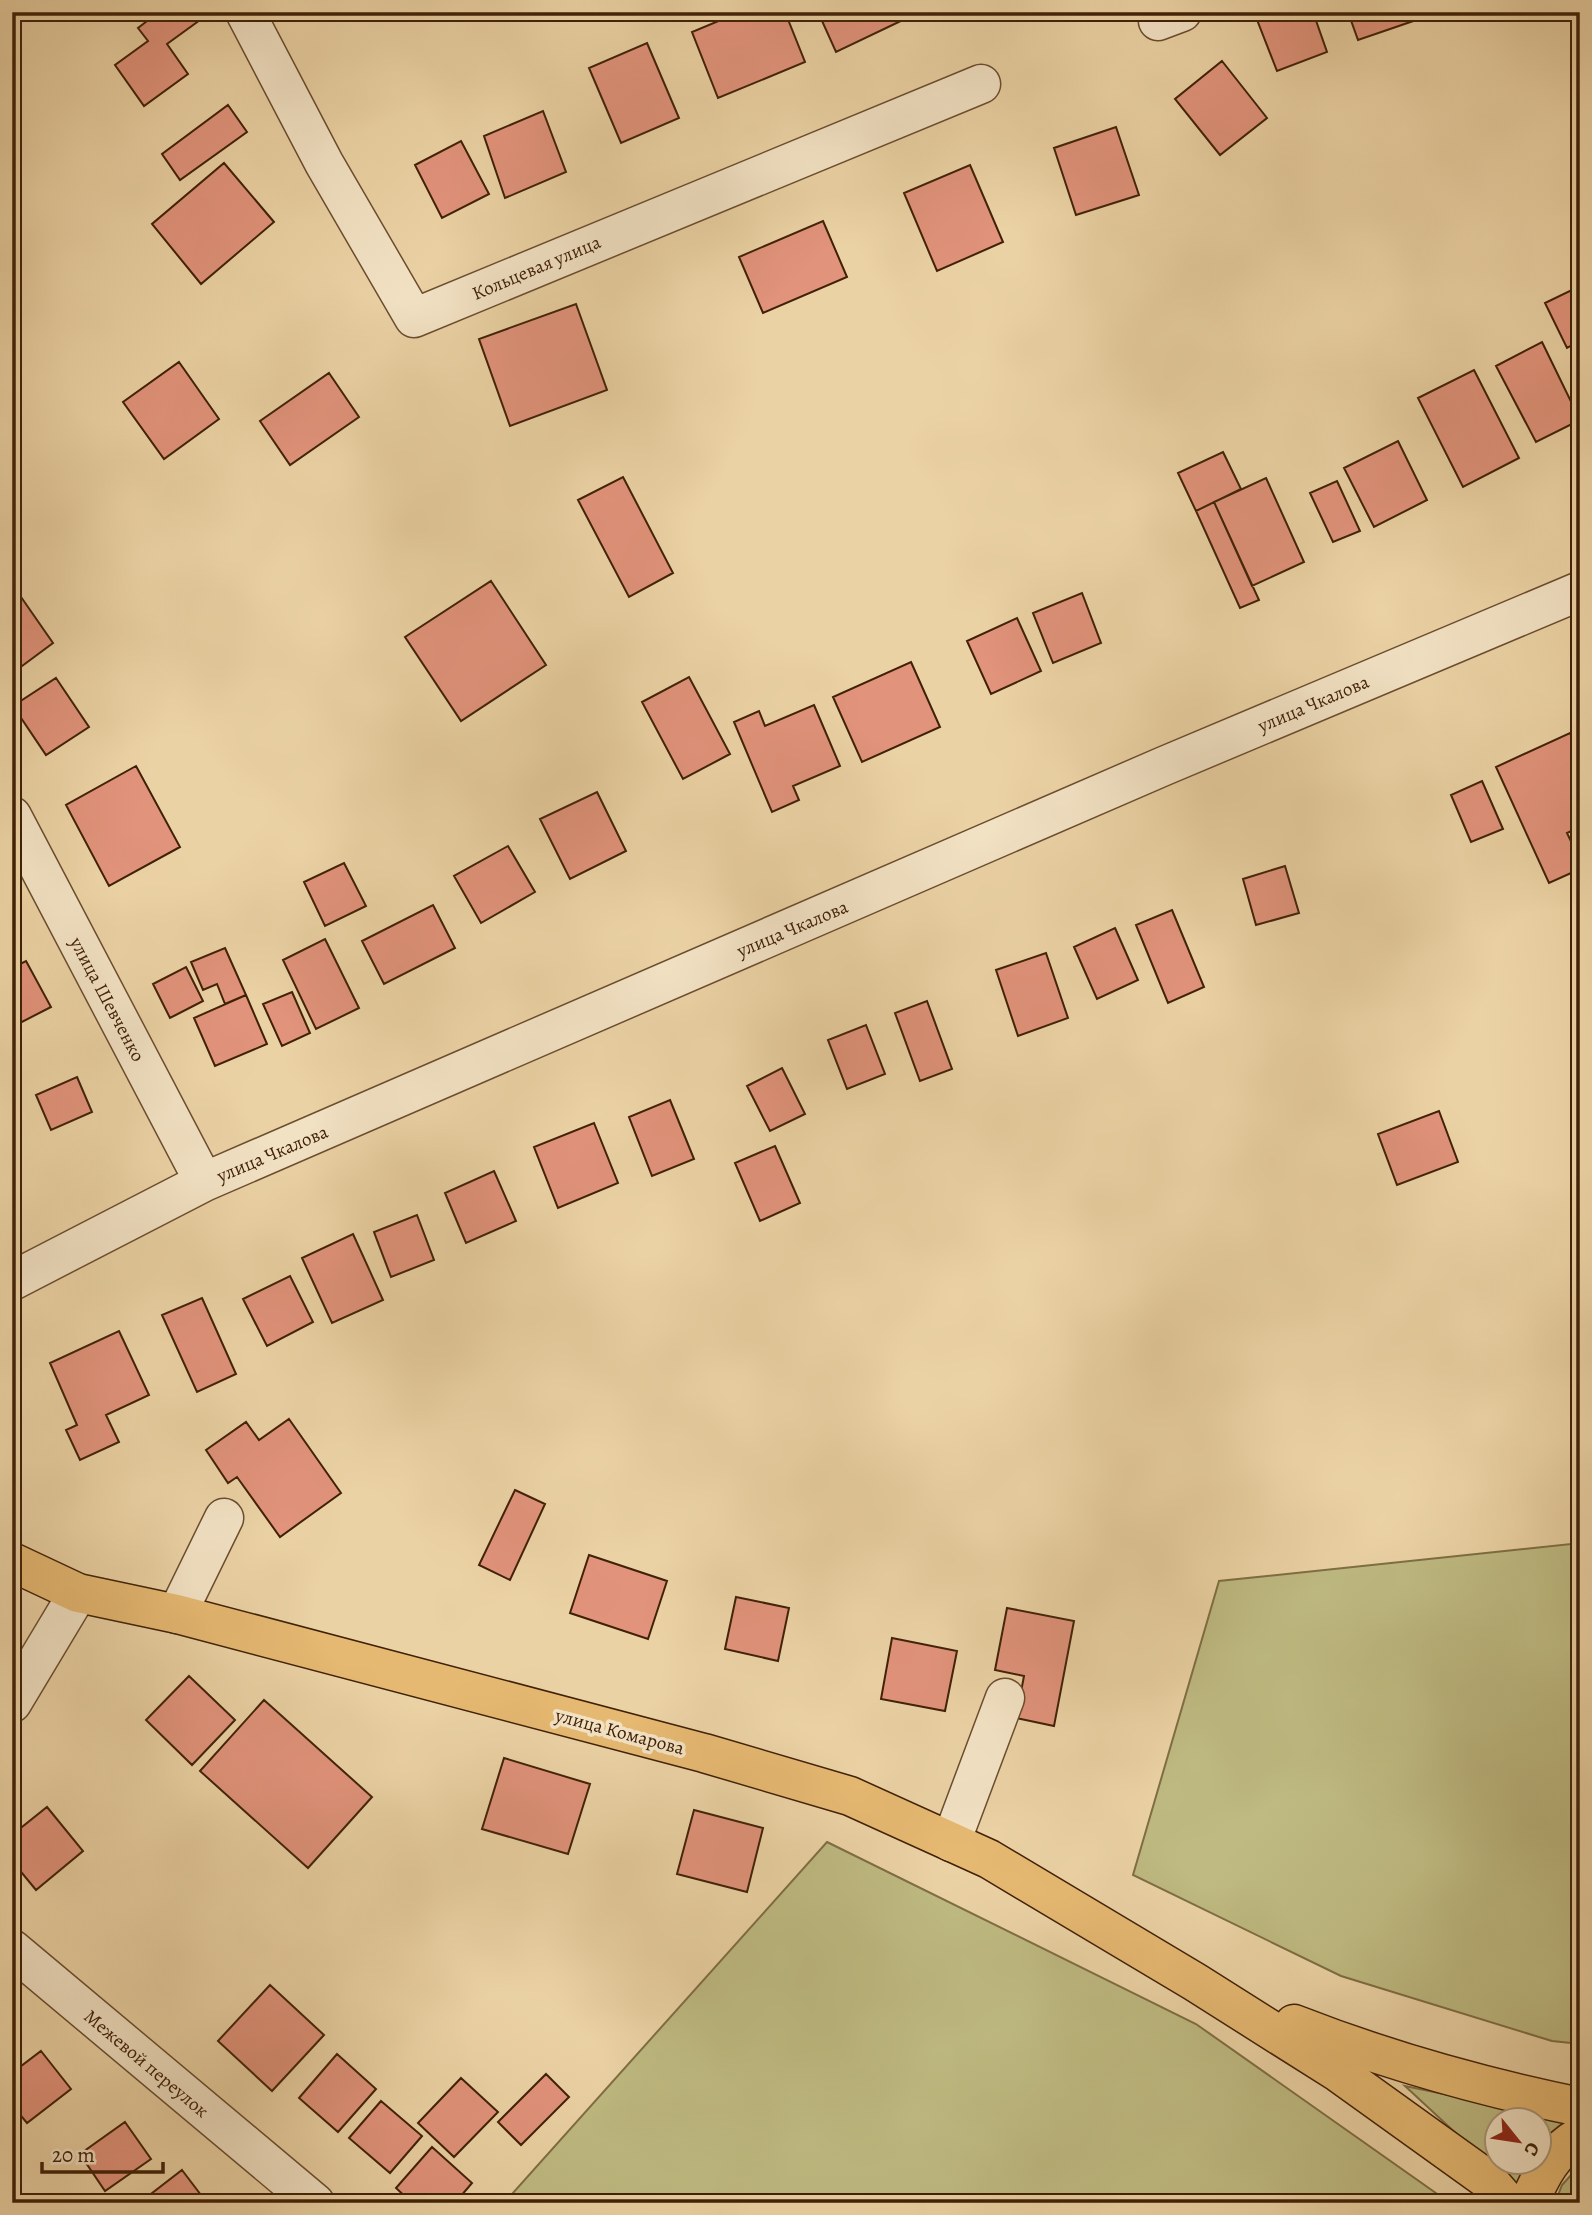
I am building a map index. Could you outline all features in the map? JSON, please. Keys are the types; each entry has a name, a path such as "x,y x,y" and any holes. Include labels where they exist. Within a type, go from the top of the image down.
{"main road":[{"name":"улица Комарова","path":"12,1562 78,1593 177,1614 770,1772 850,1796 989,1859 1195,1982"},
{"path":"1195,1982 1354,2048 1465,2081 1580,2107"},
{"path":"1195,1982 1339,2073 1488,2180 1508,2203"},
{"path":"1529,2203 1542,2172 1567,2143 1580,2136"}],"street":[{"name":"Кольцевая улица","path":"245,12 324,163 414,318 981,84"},
{"name":"улица Чкалова","path":"12,1281 204,1182 1164,766 1580,591"},
{"name":"улица Шевченко","path":"12,816 204,1182"},
{"path":"177,1614 224,1518"},
{"path":"12,1703 78,1593"},
{"path":"951,1842 1005,1698"},
{"name":"Межевой переулок","path":"12,1949 315,2203"}],"shaded area":[{"path":"1580,1543 1580,2044 1552,2041 1341,1976 1133,1875 1219,1581"},
{"path":"827,1842 1196,2024 1450,2203 504,2203"},
{"path":"1405,2086 1502,2106 1484,2106 1484,2159"},
{"path":"1554,2117 1575,2121 1554,2139"},
{"path":"1580,2165 1580,2203 1555,2203 1562,2185"},
{"path":"1502,2176 1523,2176 1515,2188"}],"building":[{"path":"159,12 195,12 200,20 167,44 188,74 144,106 115,65 148,41 138,28"},
{"path":"740,12 785,12 805,62 718,98 692,32"},
{"path":"818,12 901,12 905,19 836,52"},
{"path":"1254,12 1313,12 1327,52 1277,71"},
{"path":"1348,12 1424,12 1425,17 1358,40"},
{"path":"647,43 679,118 621,143 589,68"},
{"path":"1222,61 1267,118 1220,155 1175,99"},
{"path":"228,105 247,132 180,180 162,154"},
{"path":"543,111 566,172 505,198 484,136"},
{"path":"1116,127 1139,195 1076,215 1054,148"},
{"path":"461,141 489,194 442,218 415,165"},
{"path":"224,163 274,222 201,284 152,224"},
{"path":"970,165 1003,242 937,271 904,193"},
{"path":"823,221 847,277 763,313 739,257"},
{"path":"1580,286 1580,341 1567,348 1545,303"},
{"path":"576,304 607,390 510,426 479,339"},
{"path":"1542,342 1580,420 1536,442 1496,366"},
{"path":"179,362 219,419 164,459 123,402"},
{"path":"1474,370 1519,458 1463,487 1418,398"},
{"path":"329,373 359,417 290,465 260,421"},
{"path":"1398,441 1427,500 1374,527 1344,468"},
{"path":"1223,452 1241,489 1196,511 1178,473"},
{"path":"623,477 673,573 629,597 578,500"},
{"path":"1266,478 1304,562 1252,586 1214,502"},
{"path":"1337,481 1360,531 1333,542 1310,493"},
{"path":"1214,502 1259,600 1240,608 1196,511"},
{"path":"491,581 546,665 461,721 405,637"},
{"path":"12,584 53,643 14,672 12,670"},
{"path":"1082,593 1101,643 1053,663 1033,613"},
{"path":"1017,618 1041,671 991,694 967,641"},
{"path":"911,662 940,727 862,762 833,697"},
{"path":"689,677 730,754 683,779 642,702"},
{"path":"56,678 89,727 46,755 13,706"},
{"path":"814,705 840,766 793,786 799,800 772,812 734,722 759,711 765,726"},
{"path":"1570,733 1580,754 1580,827 1567,833 1580,860 1580,869 1549,883 1496,767"},
{"path":"136,766 180,847 109,886 66,805"},
{"path":"1482,781 1503,829 1471,842 1451,795"},
{"path":"597,792 626,851 570,879 540,819"},
{"path":"508,846 535,892 481,923 454,876"},
{"path":"344,863 366,906 325,926 304,882"},
{"path":"1285,866 1299,913 1256,925 1243,879"},
{"path":"433,905 455,948 384,984 362,941"},
{"path":"1172,910 1204,987 1168,1003 1136,925"},
{"path":"1115,928 1138,980 1097,999 1074,947"},
{"path":"325,939 359,1008 316,1029 283,960"},
{"path":"225,948 246,995 225,1004 217,984 203,990 191,962"},
{"path":"1046,953 1068,1018 1018,1036 996,970"},
{"path":"26,961 51,1007 12,1027 12,968"},
{"path":"186,967 203,1001 170,1018 153,984"},
{"path":"292,992 310,1033 282,1046 263,1004"},
{"path":"246,995 267,1044 215,1066 194,1018"},
{"path":"927,1001 952,1069 920,1081 895,1013"},
{"path":"866,1025 885,1074 847,1089 828,1040"},
{"path":"782,1068 805,1114 770,1131 747,1086"},
{"path":"77,1077 92,1112 51,1130 36,1095"},
{"path":"670,1100 694,1159 652,1176 629,1117"},
{"path":"1439,1111 1458,1162 1397,1185 1378,1134"},
{"path":"594,1123 618,1183 558,1208 534,1147"},
{"path":"775,1146 800,1203 760,1221 735,1163"},
{"path":"494,1171 516,1221 466,1243 445,1193"},
{"path":"417,1215 434,1260 391,1277 374,1232"},
{"path":"353,1234 383,1300 332,1323 302,1258"},
{"path":"290,1276 313,1322 267,1346 243,1299"},
{"path":"202,1298 236,1374 197,1392 162,1315"},
{"path":"119,1331 149,1395 106,1415 119,1442 80,1460 66,1430 77,1425 50,1363"},
{"path":"289,1419 341,1493 280,1537 237,1477 228,1483 206,1450 246,1422 259,1440"},
{"path":"515,1490 545,1504 510,1580 479,1565"},
{"path":"589,1555 667,1581 648,1639 570,1613"},
{"path":"736,1597 789,1608 778,1661 725,1649"},
{"path":"1007,1608 1074,1621 1054,1726 1016,1718 1024,1676 995,1670"},
{"path":"892,1638 957,1651 945,1711 881,1699"},
{"path":"189,1676 235,1720 192,1765 146,1720"},
{"path":"264,1700 372,1797 308,1868 200,1771"},
{"path":"504,1758 590,1784 568,1854 482,1829"},
{"path":"47,1807 83,1851 36,1890 12,1861 12,1835"},
{"path":"694,1810 763,1828 747,1892 677,1874"},
{"path":"270,1985 324,2035 272,2091 218,2041"},
{"path":"41,2051 71,2089 27,2123 12,2105 12,2073"},
{"path":"337,2054 376,2089 338,2132 299,2098"},
{"path":"546,2074 569,2097 521,2145 498,2122"},
{"path":"461,2078 498,2112 454,2157 418,2123"},
{"path":"381,2101 422,2136 390,2173 349,2138"},
{"path":"125,2122 151,2159 105,2191 80,2154"},
{"path":"432,2147 472,2183 455,2203 412,2203 396,2188"},
{"path":"182,2170 207,2203 151,2203 147,2197"}]}
